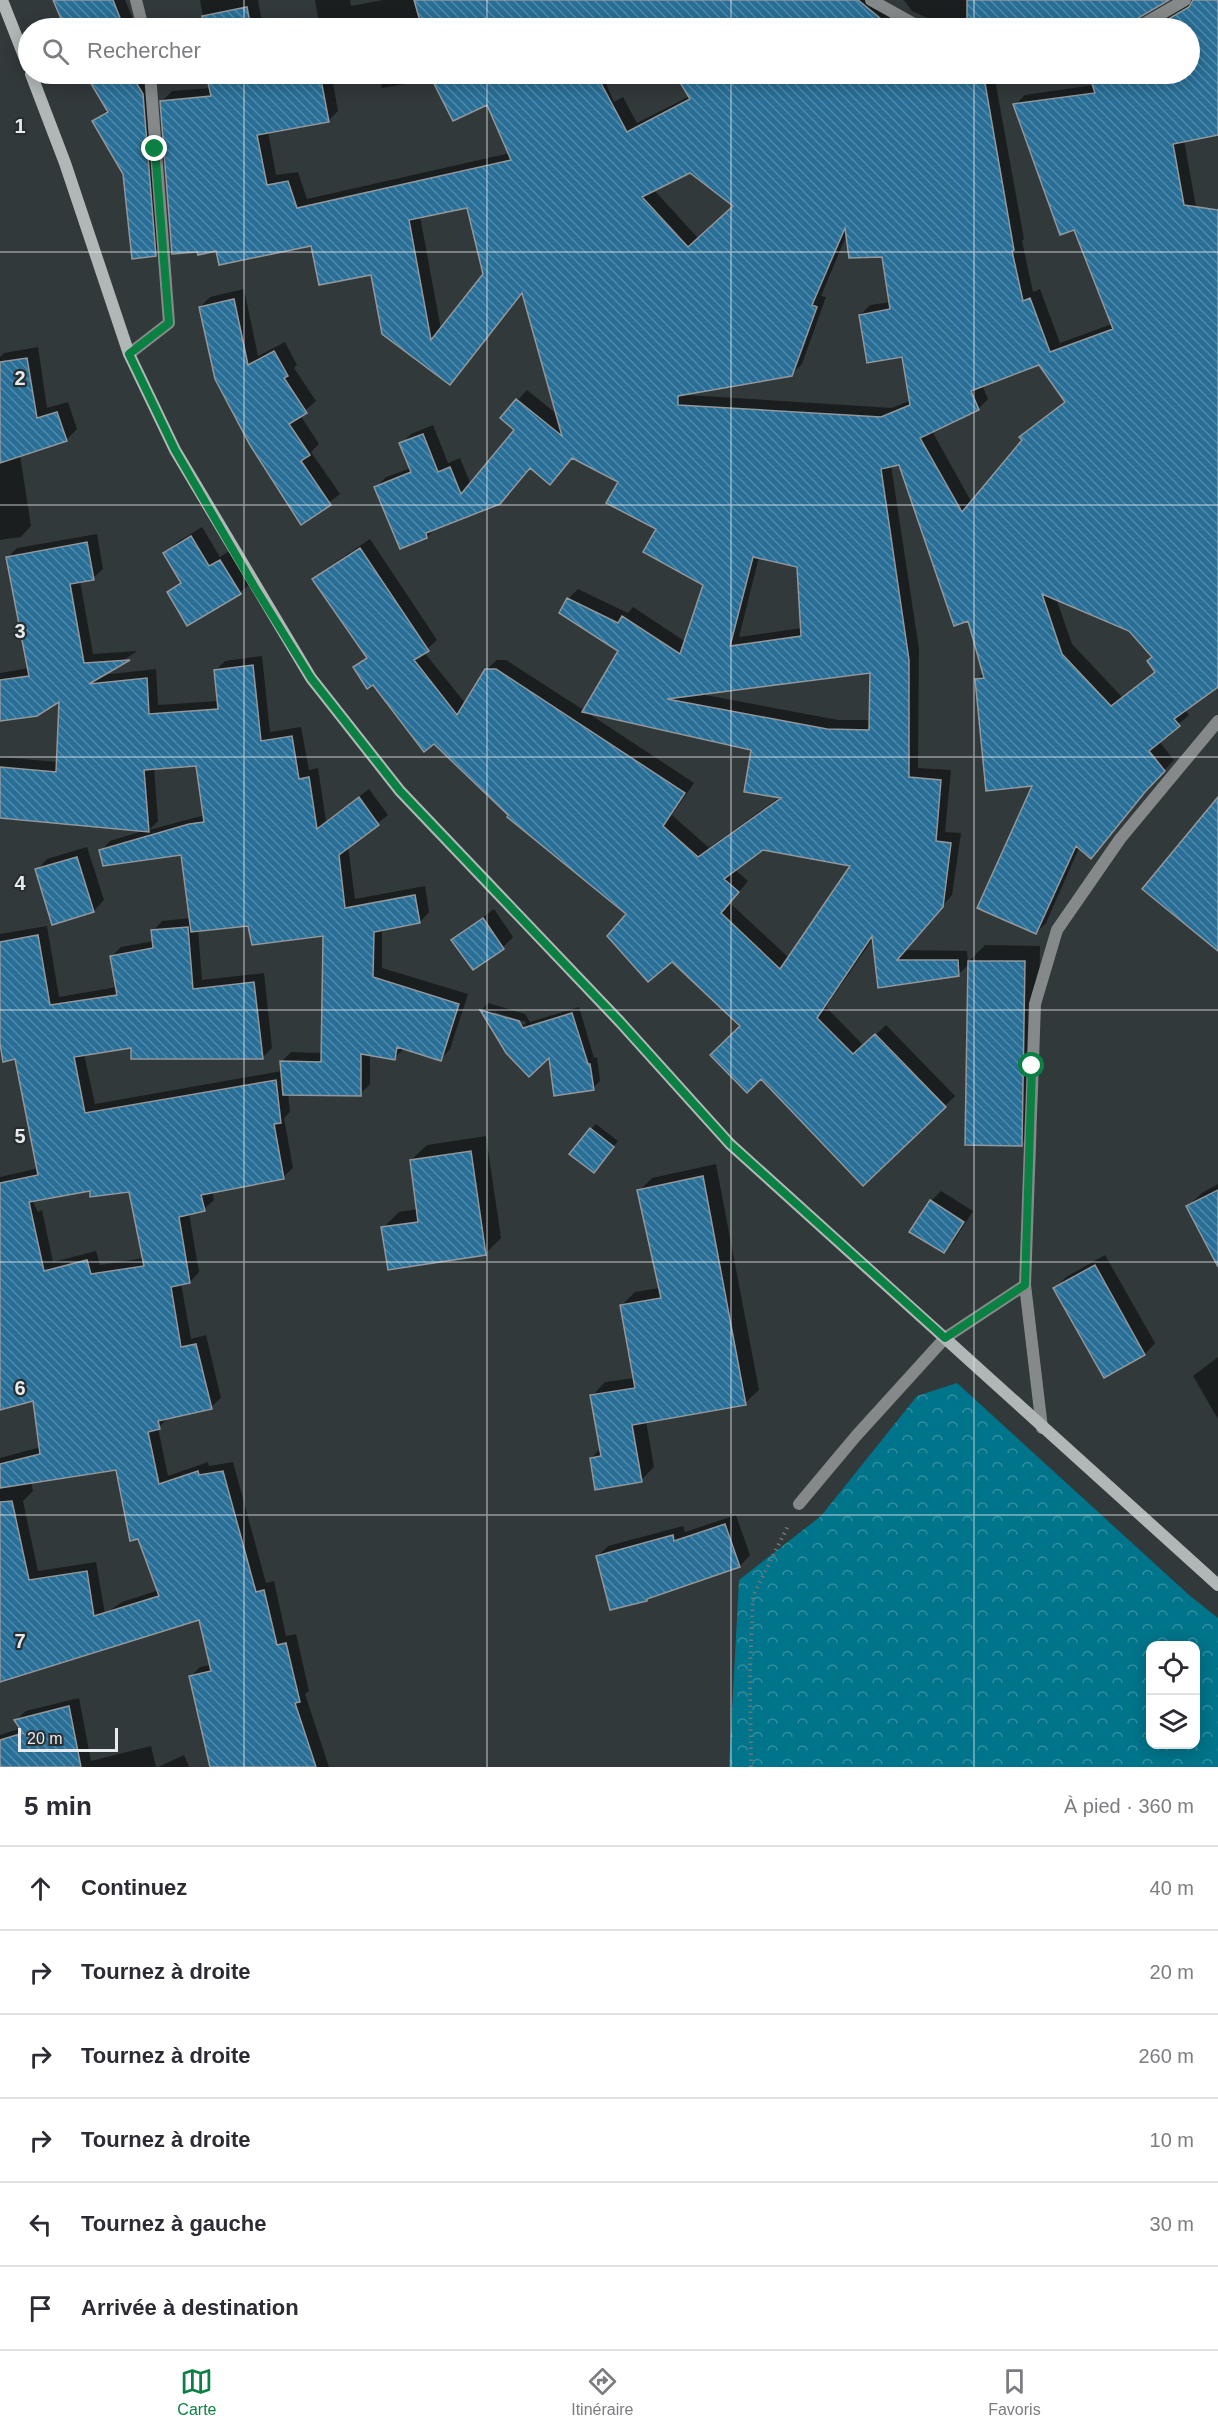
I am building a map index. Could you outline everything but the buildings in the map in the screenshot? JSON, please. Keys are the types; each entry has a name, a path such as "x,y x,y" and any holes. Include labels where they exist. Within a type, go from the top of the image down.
{"street":[{"path":"2,0 18,41"},
{"path":"136,0 140,18"},
{"path":"871,0 903,18"},
{"path":"1154,18 1185,0"},
{"path":"36,84 65,163 129,354 175,450 311,678 400,791 620,1022 730,1144 1218,1585"},
{"path":"129,354 169,323 151,84"},
{"path":"1042,1428 1025,1285 1035,1004 1058,930 1120,839 1218,721"},
{"path":"799,1504 856,1436 945,1338 1025,1285"}],"path":[{"path":"751,1767 750,1671 753,1596 799,1504"}],"green space":[{"path":"957,1383 1189,1595 1218,1618 1218,1767 729,1767 739,1580 821,1516 917,1396"}],"route":[{"path":"155,149 169,323 129,354 175,450 254,586 311,678 400,791 620,1022 730,1144 945,1338 1025,1285 1032,1066"}]}
